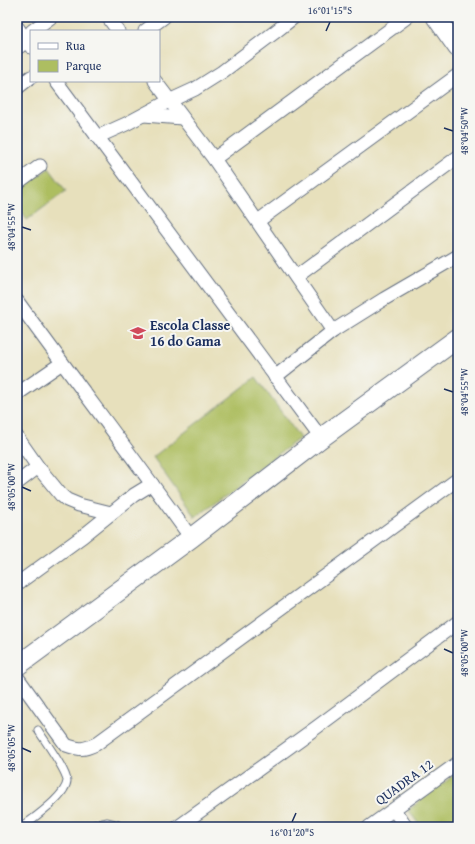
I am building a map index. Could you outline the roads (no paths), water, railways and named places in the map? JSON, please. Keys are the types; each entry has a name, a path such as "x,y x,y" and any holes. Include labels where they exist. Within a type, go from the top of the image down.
{"street":[{"path":"36,30 51,17"},
{"path":"108,17 117,30"},
{"path":"146,30 164,17"},
{"path":"97,137 144,115 169,101 195,90 222,72 294,17"},
{"path":"214,159 407,17"},
{"path":"436,17 458,48"},
{"path":"258,222 458,75"},
{"path":"17,88 30,79"},
{"path":"57,82 321,438"},
{"path":"156,82 214,159 333,331"},
{"path":"144,115 182,118"},
{"path":"296,277 458,157"},
{"path":"17,183 40,166"},
{"path":"275,377 333,331 384,299 458,256"},
{"path":"17,300 191,538"},
{"path":"17,666 191,538 321,438 458,338"},
{"path":"17,394 62,363"},
{"path":"17,437 38,467 61,495 67,500 79,505 111,513"},
{"path":"17,483 38,467"},
{"path":"17,677 66,744 76,748 86,749 96,744 458,479"},
{"path":"17,584 83,536 134,495 152,484"},
{"path":"178,827 317,728 458,622"},
{"name":"QUADRA 12","path":"369,827 458,763"},
{"path":"394,810 406,827"},
{"path":"97,827 107,825 116,827"}],"lane":[{"path":"22,827 59,797 67,782 65,773 38,730"}],"place":[{"name":"Escola Classe 16 do Gama","path":"138,333"}]}
